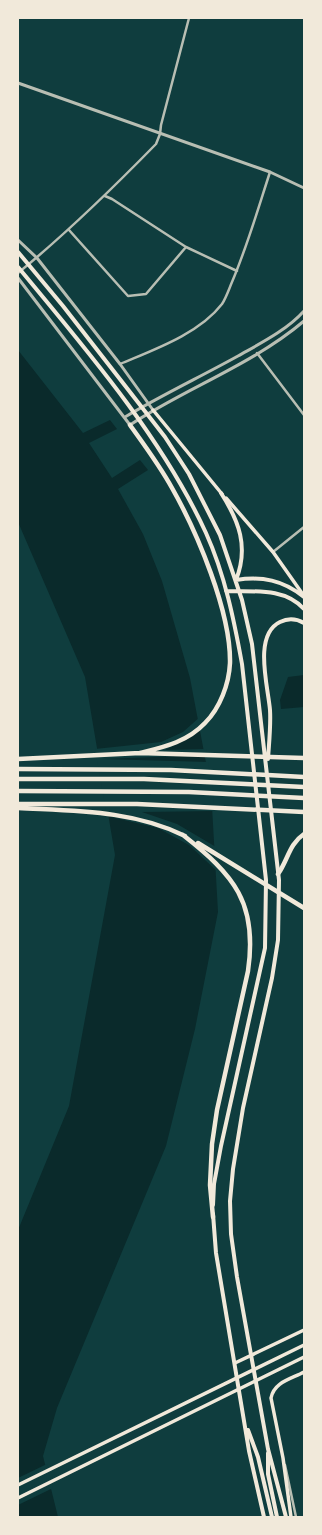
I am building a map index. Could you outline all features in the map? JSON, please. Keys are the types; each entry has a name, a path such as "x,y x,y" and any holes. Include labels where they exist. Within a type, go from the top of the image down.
{"highway":[{"path":"18,252 63,306 146,415 165,437 201,495 220,535 240,591 255,663 278,874 280,911 278,940 272,978 243,1108 233,1169 230,1201 231,1234 237,1277 268,1449 286,1517"},
{"path":"19,270 94,361 170,466 214,552 226,591 242,664 266,880 265,948 221,1146 214,1184 213,1217"},
{"path":"130,425 173,489 200,545 209,568 227,632 229,651 228,678 216,710 196,731 175,743 140,753"},
{"path":"221,493 234,513 239,528 242,564 236,580"},
{"path":"236,580 252,578 269,579 289,586 304,596"},
{"path":"226,591 283,594 294,600 304,609"},
{"path":"268,780 270,712 265,659 265,640 271,629 282,621 296,620 304,623"},
{"path":"18,759 140,753 304,758"},
{"path":"18,769 178,770 304,777"},
{"path":"18,779 144,780 304,787"},
{"path":"18,791 189,792 304,798"},
{"path":"18,804 137,804 304,812"},
{"path":"18,808 115,814 147,821 183,835 304,908"},
{"path":"278,874 285,864 292,846 304,834"},
{"path":"183,835 223,868 242,902 250,933 251,951 248,971 212,1144 210,1185 216,1253 244,1422 264,1517"},
{"path":"244,1422 258,1457 272,1517"},
{"path":"268,1449 268,1474 277,1517"}],"main road":[{"path":"153,410 221,493 273,552 304,596"},
{"path":"235,1363 304,1330"},
{"path":"18,1485 304,1345"},
{"path":"18,1498 304,1357"},
{"path":"291,1517 283,1458 271,1398 272,1390 276,1386 304,1372"}],"street":[{"path":"19,270 29,265 69,230 156,144 160,134 161,125 189,18"},
{"path":"18,83 270,172 304,188"},
{"path":"120,364 155,349 194,329 222,304 237,271 270,172"},
{"path":"105,196 186,247 237,271"},
{"path":"69,230 128,296 146,294 186,247"},
{"path":"18,240 36,258 120,364 153,410"},
{"path":"18,278 130,425 153,410 258,353 286,336 304,321"},
{"path":"124,418 147,403 254,347 291,323 304,311"},
{"path":"258,353 304,415"},
{"path":"273,552 304,527"},
{"path":"283,1458 296,1517"}],"water":[{"path":"18,350 83,433 110,420 117,429 89,443 112,478 140,460 148,470 118,489 143,534 162,581 190,678 211,789 218,912 195,1029 166,1146 57,1408 43,1456 58,1517 18,1517 18,1230 69,1106 115,855 85,677 18,522"},
{"path":"304,675 304,707 281,709 280,700 288,677"}],"pier":[{"path":"200,717 201,726 186,739 165,750 206,749 207,755 102,759 208,762 213,788 214,811 142,812 177,824 216,847 217,855 212,854 217,860 217,871 189,845 158,828 107,816 95,749 161,742 183,732"},
{"path":"47,1464 53,1488 18,1505 18,1478"}]}
